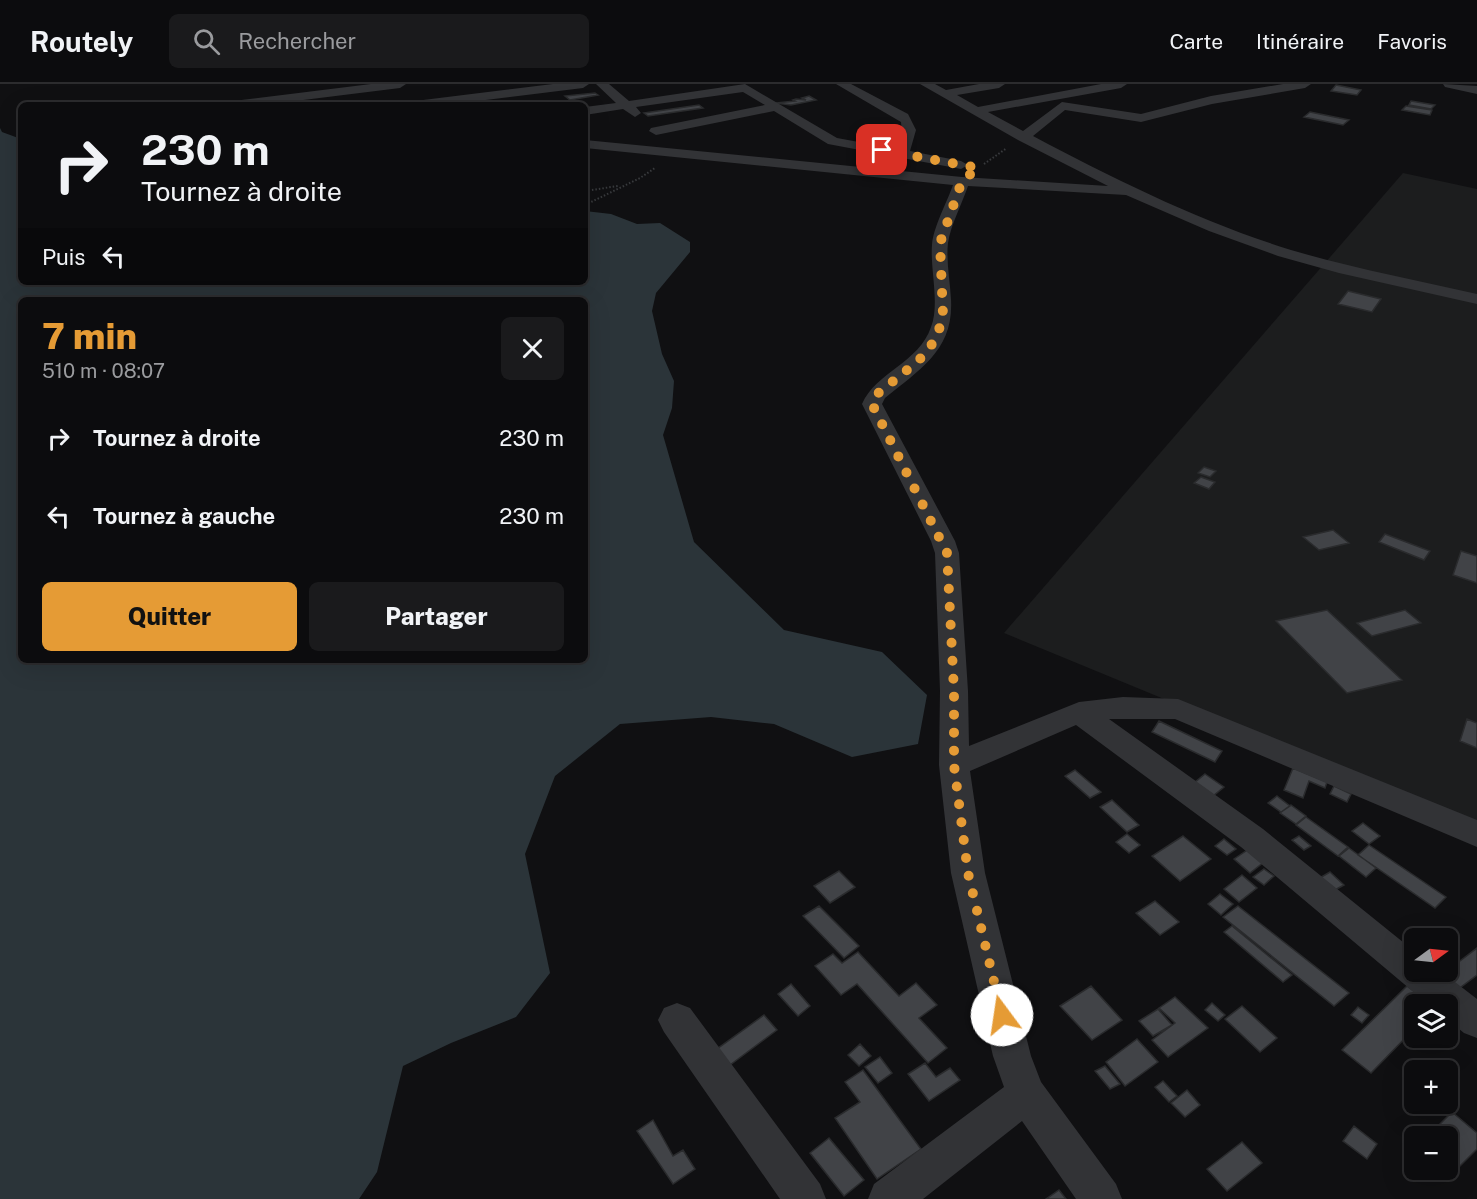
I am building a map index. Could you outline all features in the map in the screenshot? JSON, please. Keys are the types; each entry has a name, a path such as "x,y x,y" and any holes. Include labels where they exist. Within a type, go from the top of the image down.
{"street":[{"path":"320,84 341,102"},
{"path":"258,102 399,84"},
{"path":"478,84 495,102"},
{"path":"439,102 583,84"},
{"path":"602,84 656,130 678,154"},
{"path":"842,84 903,117 909,123 911,128 902,154"},
{"path":"926,84 1023,137 1136,192 1259,245 1477,299"},
{"path":"944,94 999,84"},
{"path":"975,111 1121,84"},
{"path":"1224,84 1249,93"},
{"path":"1062,95 1141,118 1211,100 1305,84"},
{"path":"1449,84 1477,90"},
{"path":"741,86 833,141 902,154 970,175 1066,188"},
{"path":"588,111 741,86 765,86"},
{"path":"1023,137 1062,95"},
{"path":"656,130 775,107"},
{"path":"588,144 678,154 970,175 1066,188 1136,192"},
{"path":"970,175 940,243 943,315 940,327 930,348 917,362 876,395 872,404 947,553 954,691 954,765 968,873 1012,1056 1026,1094 1101,1199"},
{"path":"954,765 1079,712 1123,707 1156,707 1185,711 1477,834"},
{"path":"1079,712 1251,838 1404,963"},
{"path":"1428,982 1477,1021"},
{"path":"677,1020 805,1199"},
{"path":"889,1199 1026,1094"}],"path":[{"path":"970,175 1023,137"},
{"path":"588,203 640,178 678,154"},
{"path":"588,191 624,185"}],"shaded area":[{"path":"0,128 2,132 18,138 18,285 588,285 588,211 611,214 637,224 660,223 690,242 690,252 656,293 652,311 662,354 674,381 672,408 663,435 694,542 784,630 882,652 927,695 918,744 852,757 774,724 711,717 620,724 555,776 525,854 550,973 516,1017 451,1043 403,1066 377,1172 359,1199 0,1199"},
{"path":"1403,173 1477,189 1477,828 1004,633"}],"building":[{"path":"1336,85 1361,90 1357,95 1331,91"},
{"path":"595,93 598,95 570,100 565,96"},
{"path":"809,96 816,100 791,105 776,103 796,99 806,100 802,98"},
{"path":"1411,101 1435,105 1431,109 1409,105"},
{"path":"699,105 703,108 648,116 644,113"},
{"path":"1406,106 1432,110 1430,115 1402,110"},
{"path":"1310,112 1349,120 1343,125 1304,117"},
{"path":"1348,291 1381,299 1372,312 1338,304"},
{"path":"1204,467 1216,471 1210,477 1198,473"},
{"path":"1201,477 1215,482 1209,489 1194,483"},
{"path":"1333,530 1349,543 1319,550 1303,537"},
{"path":"1385,534 1430,551 1424,560 1379,542"},
{"path":"1461,551 1477,556 1477,583 1453,575"},
{"path":"1327,610 1402,680 1347,693 1276,621"},
{"path":"1405,610 1421,623 1372,636 1357,623"},
{"path":"1467,719 1477,723 1477,748 1460,741"},
{"path":"1159,721 1222,751 1215,762 1152,732"},
{"path":"1293,768 1327,782 1325,788 1309,781 1303,798 1284,790"},
{"path":"1075,770 1101,792 1090,798 1065,776"},
{"path":"1205,774 1224,787 1213,796 1194,783"},
{"path":"1334,786 1351,794 1347,802 1330,794"},
{"path":"1277,796 1290,806 1281,812 1268,803"},
{"path":"1112,800 1139,825 1127,832 1100,807"},
{"path":"1291,805 1306,816 1296,824 1280,813"},
{"path":"1306,817 1348,847 1338,856 1296,825"},
{"path":"1363,823 1380,836 1369,844 1352,831"},
{"path":"1127,834 1140,845 1129,853 1116,842"},
{"path":"1183,836 1211,859 1180,881 1152,856"},
{"path":"1299,836 1311,846 1304,850 1292,840"},
{"path":"1224,839 1236,849 1227,855 1215,846"},
{"path":"1369,845 1446,897 1435,908 1358,855"},
{"path":"1349,848 1376,868 1366,877 1339,856"},
{"path":"1249,849 1264,862 1250,873 1234,859"},
{"path":"1264,869 1274,876 1264,885 1253,877"},
{"path":"839,871 855,887 830,903 814,886"},
{"path":"1330,872 1344,885 1331,892 1318,879"},
{"path":"1242,875 1257,888 1239,902 1224,889"},
{"path":"1220,894 1233,904 1221,915 1208,904"},
{"path":"1155,901 1179,922 1160,935 1136,913"},
{"path":"819,906 859,946 844,958 803,916"},
{"path":"1238,906 1349,993 1334,1006 1223,917"},
{"path":"1232,926 1292,975 1283,982 1224,932"},
{"path":"1477,948 1477,975 1452,994 1447,994 1433,982 1458,982 1458,962"},
{"path":"858,952 899,996 916,983 937,1005 919,1018 947,1048 928,1063 857,984 841,995 815,966 833,954 842,963"},
{"path":"791,984 810,1006 798,1016 778,994"},
{"path":"1091,986 1122,1020 1092,1040 1060,1006"},
{"path":"1407,986 1418,994 1404,994 1404,1039 1371,1073 1342,1050"},
{"path":"1175,997 1208,1028 1168,1057 1152,1040 1175,1023 1159,1008"},
{"path":"1212,1003 1225,1015 1218,1021 1205,1010"},
{"path":"1242,1006 1277,1038 1260,1052 1225,1019"},
{"path":"1358,1007 1369,1015 1362,1023 1351,1015"},
{"path":"1158,1009 1172,1025 1153,1036 1139,1021"},
{"path":"764,1015 777,1030 730,1065 717,1049"},
{"path":"1137,1039 1158,1062 1125,1086 1106,1062"},
{"path":"860,1044 871,1056 859,1066 848,1055"},
{"path":"880,1057 892,1073 878,1083 865,1067"},
{"path":"925,1063 936,1077 950,1068 960,1080 929,1101 908,1074"},
{"path":"1105,1066 1120,1084 1110,1089 1095,1071"},
{"path":"863,1070 921,1149 877,1179 835,1118 860,1102 845,1082"},
{"path":"1163,1081 1177,1096 1169,1102 1155,1087"},
{"path":"1187,1090 1200,1105 1185,1117 1171,1103"},
{"path":"1450,1114 1454,1114 1477,1133 1477,1149 1458,1168 1458,1126 1438,1126"},
{"path":"653,1120 673,1156 683,1150 695,1169 673,1184 637,1131"},
{"path":"1354,1126 1377,1144 1367,1159 1343,1141"},
{"path":"829,1138 864,1180 844,1196 810,1153"},
{"path":"1242,1142 1262,1163 1227,1191 1207,1169"},
{"path":"1059,1190 1066,1199 1046,1199"}],"route":[{"path":"882,150 978,168 962,181 940,243 943,315 940,327 930,348 907,371 876,395 872,404 901,464 943,541 947,553 954,691 954,765 968,873 1002,1015"}]}
